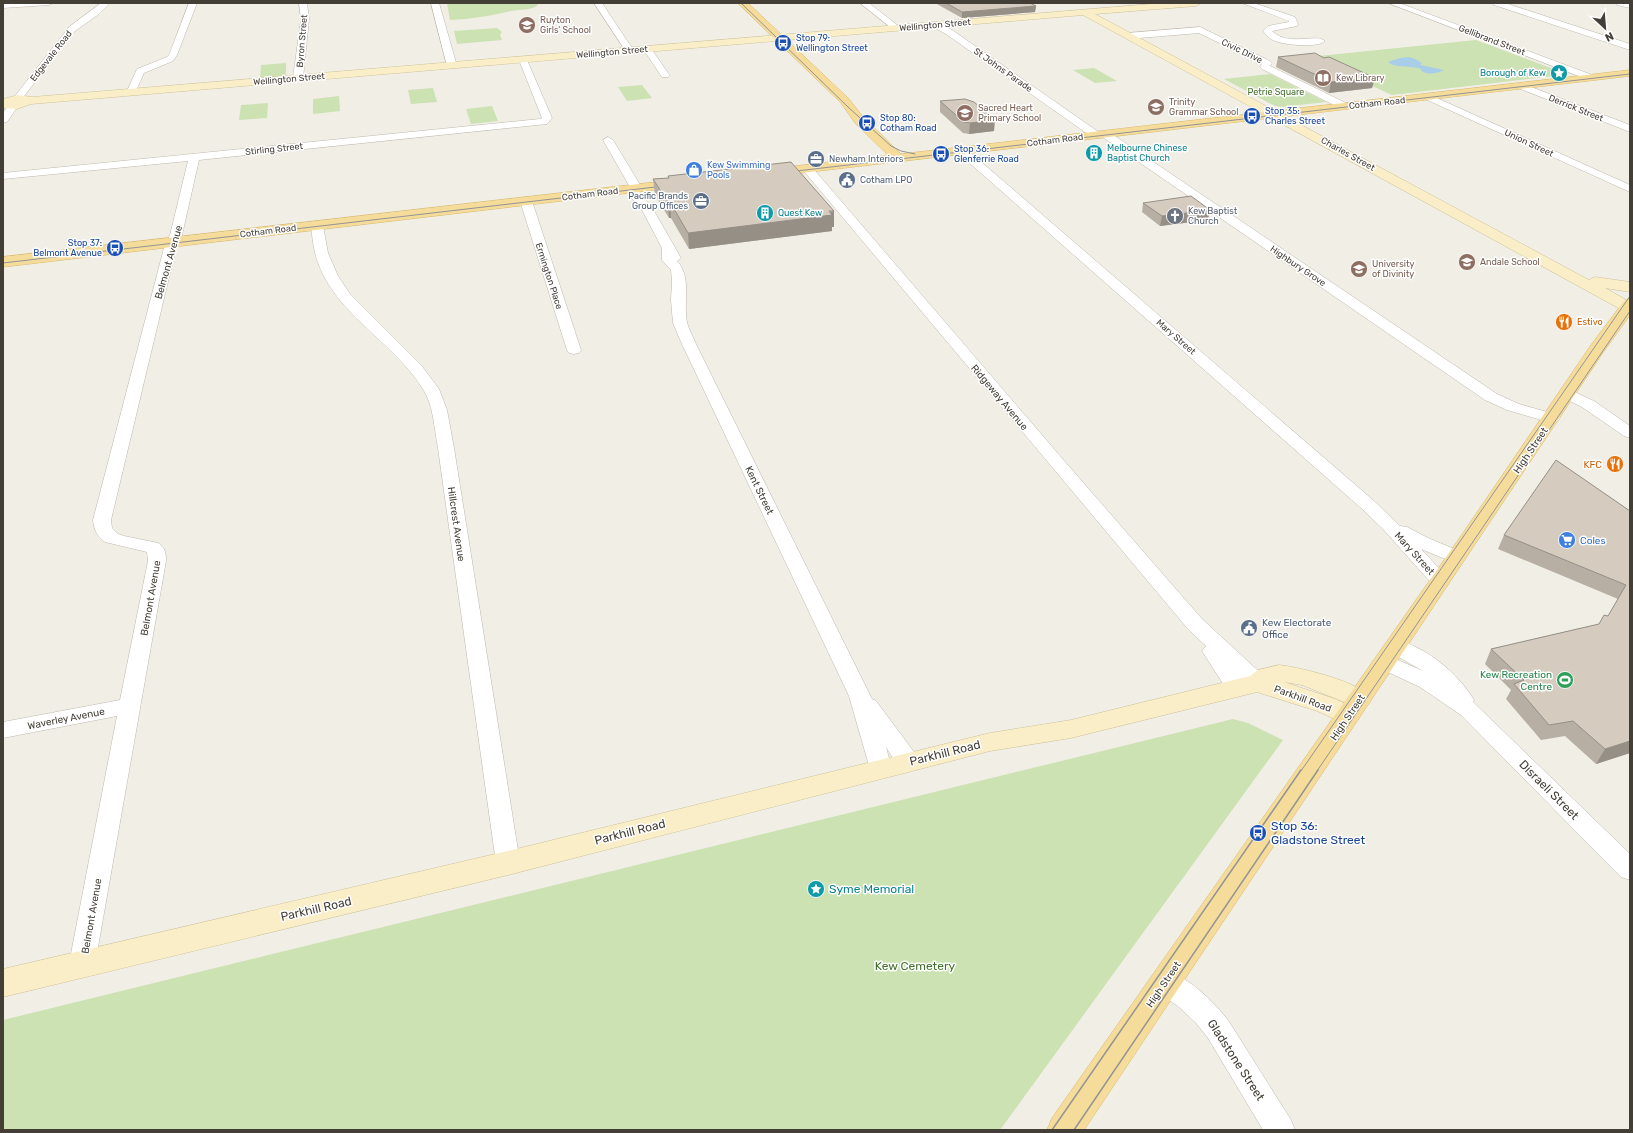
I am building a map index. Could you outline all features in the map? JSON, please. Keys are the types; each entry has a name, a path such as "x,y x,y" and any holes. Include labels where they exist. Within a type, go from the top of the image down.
{"main road":[{"path":"743,3 846,102 859,120 898,158"},
{"name":"Cotham Road","path":"756,174 1630,73"},
{"path":"846,102 872,119 912,156"},
{"name":"Cotham Road","path":"3,262 697,181"},
{"name":"High Street","path":"1064,1130 1557,411 1597,349 1629,305"}],"street":[{"path":"3,6 49,3"},
{"name":"Edgevale Road","path":"3,120 13,102 72,29 106,3"},
{"path":"131,93 140,71 170,59 173,55 193,3"},
{"name":"Byron Street","path":"298,78 306,19 304,3"},
{"path":"435,3 452,66"},
{"path":"598,3 630,51"},
{"path":"864,3 897,28"},
{"name":"Charles Street","path":"1067,3 1560,270 1629,305"},
{"name":"Wellington Street","path":"13,102 1196,3"},
{"path":"1246,3 1294,21 1294,24 1271,28 1267,31 1278,38 1291,42 1321,41"},
{"name":"Gellibrand Street","path":"1392,3 1592,78"},
{"path":"1497,3 1630,47"},
{"path":"1620,3 1630,6"},
{"name":"St Johns Parade","path":"938,25 1101,134"},
{"name":"Civic Drive","path":"1128,36 1200,30 1266,63 1265,67 1344,106"},
{"path":"647,49 665,75"},
{"name":"Stirling Street","path":"3,176 545,121 547,118 523,60"},
{"name":"Derrick Street","path":"1521,86 1630,129"},
{"name":"Union Street","path":"1428,97 1630,189"},
{"name":"Highbury Grove","path":"1101,134 1491,397 1505,411 1520,420 1557,411 1581,410 1628,432"},
{"path":"608,140 636,188"},
{"name":"Mary Street","path":"961,150 1389,525 1440,581"},
{"name":"Belmont Avenue","path":"82,964 157,556 156,550 151,547 116,540 109,537 101,528 102,520 169,250 173,242 194,157"},
{"name":"Ridgeway Avenue","path":"807,168 1248,686"},
{"name":"Kent Street","path":"636,188 633,190 634,194 647,209 668,248 668,260 676,268 679,281 680,318 688,342 860,696 881,769"},
{"name":"Ermington Place","path":"526,201 574,350"},
{"name":"Hillcrest Avenue","path":"316,226 319,250 339,291 355,309 410,360 431,388 438,405 446,448 508,863"},
{"path":"1560,270 1603,284 1630,287"},
{"name":"Mary Street","path":"1389,525 1421,542 1457,557"},
{"name":"Disraeli Street","path":"1390,654 1469,710 1630,870"},
{"name":"Parkhill Road","path":"3,983 508,863 990,742 1071,729 1248,686 1326,705 1353,707"},
{"name":"Kent Street","path":"860,696 908,762"},
{"name":"Waverley Avenue","path":"3,730 129,706"},
{"name":"Gladstone Street","path":"1165,982 1190,998 1218,1029 1280,1130"}],"green space":[{"path":"447,3 538,3 538,5 529,9 481,17 450,20"},
{"path":"497,28 502,32 500,35 502,40 457,44 454,31"},
{"path":"1476,40 1564,73 1563,75 1392,95 1309,57"},
{"path":"286,63 286,76 260,78 261,65"},
{"path":"1094,68 1117,81 1095,83 1073,70"},
{"name":"Petrie Square","path":"1270,74 1326,102 1282,107 1275,106 1224,79"},
{"path":"642,85 652,98 627,101 618,87"},
{"path":"433,88 437,102 411,104 408,90"},
{"path":"339,96 340,111 313,114 313,99"},
{"path":"268,103 267,118 239,120 241,105"},
{"path":"492,106 498,121 471,124 466,109"},
{"name":"Kew Cemetery","path":"1233,719 1248,723 1283,740 1000,1130 3,1130 3,1020"}],"water":[{"path":"1409,57 1422,63 1420,65 1444,70 1435,73 1427,73 1421,71 1421,69 1399,66 1388,62"}],"building":[{"path":"946,3 1030,3 1036,6 962,12"},
{"path":"1315,53 1324,58 1329,57 1375,78 1331,82 1278,57"},
{"path":"965,99 974,102 995,120 970,123 964,122 940,101"},
{"path":"791,162 834,211 829,211 832,215 688,233 670,202 668,202 653,179 669,178 668,176"},
{"path":"1191,196 1210,210 1162,216 1143,203"},
{"path":"1556,460 1630,511 1630,741 1605,749 1573,721 1549,725 1514,684 1524,680 1491,649 1599,624 1604,615 1608,616 1626,585 1504,535"}],"tram line":[{"path":"741,3 848,107 891,146 901,151 915,154"},
{"path":"788,172 1630,74"},
{"path":"3,263 664,186"},
{"path":"1301,771 1630,296"},
{"path":"1317,771 1630,311"},
{"path":"1052,1130 1301,770"},
{"path":"1074,1130 1318,770"}],"place":[{"name":"Ruyton Girls' School","path":"527,25"},
{"name":"Stop 79: Wellington Street","path":"783,43"},
{"name":"Borough of Kew","path":"1559,73"},
{"name":"Kew Library","path":"1323,78"},
{"name":"Trinity Grammar School","path":"1156,107"},
{"name":"Sacred Heart Primary School","path":"965,113"},
{"name":"Stop 35: Charles Street","path":"1252,116"},
{"name":"Stop 80: Cotham Road","path":"867,123"},
{"name":"Melbourne Chinese Baptist Church","path":"1094,153"},
{"name":"Stop 36: Glenferrie Road","path":"941,154"},
{"name":"Newham Interiors","path":"816,159"},
{"name":"Kew Swimming Pools","path":"694,170"},
{"name":"Cotham LPO","path":"847,180"},
{"name":"Pacific Brands Group Offices","path":"701,201"},
{"name":"Quest Kew","path":"765,213"},
{"name":"Kew Baptist Church","path":"1175,216"},
{"name":"Stop 37: Belmont Avenue","path":"115,248"},
{"name":"Andale School","path":"1467,262"},
{"name":"University of Divinity","path":"1359,269"},
{"name":"Estivo","path":"1564,322"},
{"name":"KFC","path":"1615,464"},
{"name":"Coles","path":"1567,540"},
{"name":"Kew Electorate Office","path":"1249,628"},
{"name":"Kew Recreation Centre","path":"1565,680"},
{"name":"Stop 36: Gladstone Street","path":"1258,833"},
{"name":"Syme Memorial","path":"816,889"}]}
